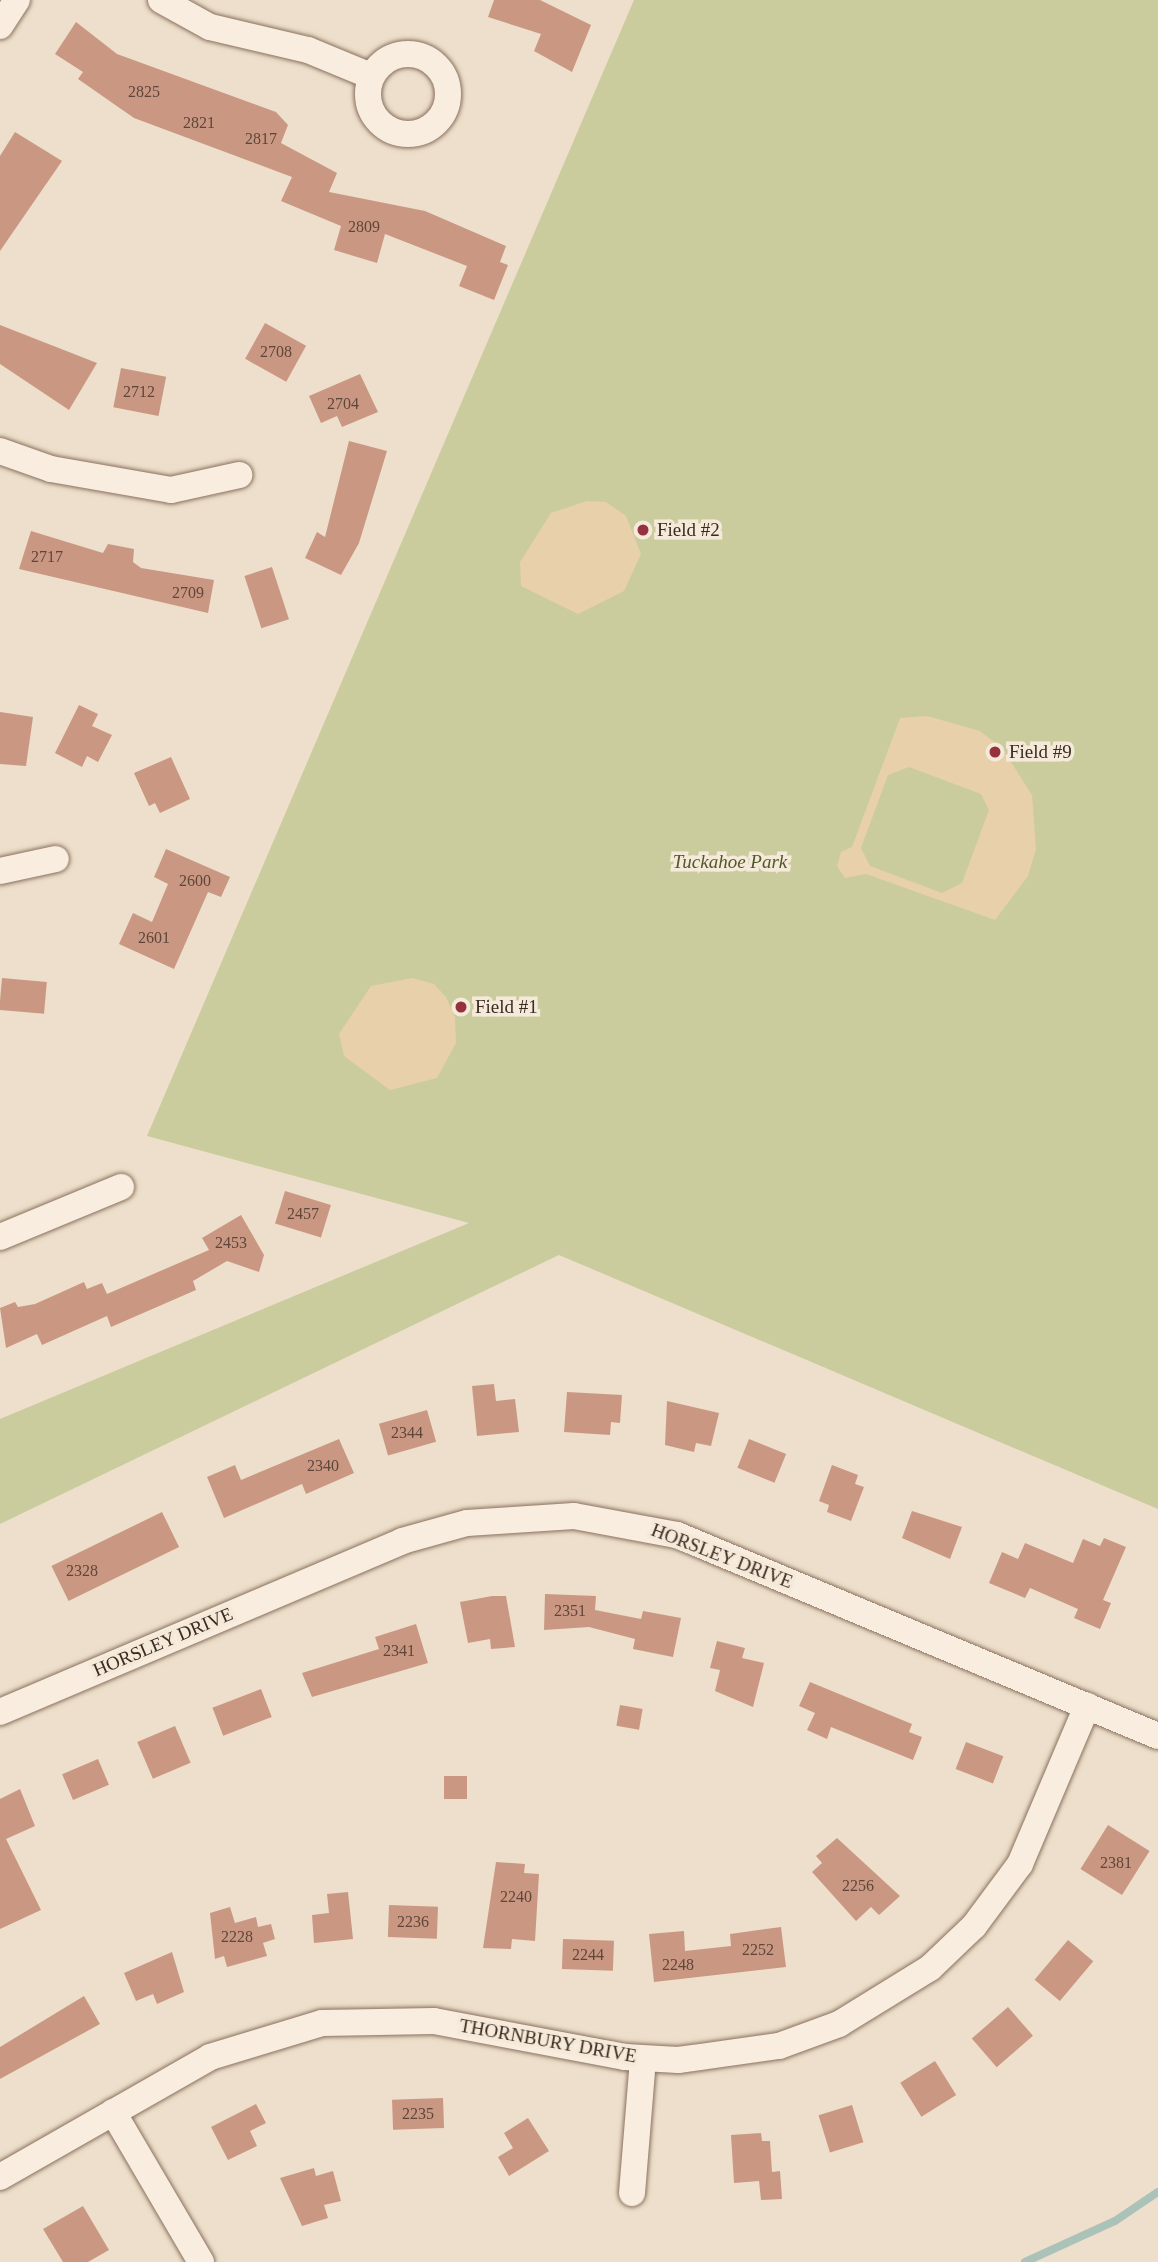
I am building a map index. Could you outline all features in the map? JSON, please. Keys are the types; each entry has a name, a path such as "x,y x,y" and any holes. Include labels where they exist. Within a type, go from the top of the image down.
{"street":[{"path":"0,26 17,0"},
{"path":"161,0 210,27 308,50 371,76"},
{"path":"0,451 51,469 171,490 239,475"},
{"path":"0,871 56,859"},
{"path":"0,1237 121,1187"},
{"name":"HORSLEY DRIVE","path":"0,1712 402,1541 525,1516 610,1519 677,1535 1158,1736"},
{"name":"THORNBURY DRIVE","path":"0,2177 210,2057 322,2023 434,2021 643,2059 728,2057 779,2046 839,2024 930,1968 974,1926 1020,1864 1087,1706"},
{"path":"632,2193 643,2059"},
{"path":"113,2112 201,2262"}],"green space":[{"name":"Tuckahoe Park","path":"634,0 1158,0 1158,1509 559,1255 0,1524 0,1419 469,1223 147,1136"}],"sand":[{"path":"587,501 606,502 626,516 641,554 624,591 578,614 521,586 520,562 551,513"},
{"path":"927,716 980,731 1002,748 1032,795 1036,849 1028,876 995,920 866,874 845,878 837,866 841,852 852,847 900,718","holes":["909,767 981,794 989,810 962,883 942,893 870,866 861,848 888,775"]},
{"path":"412,978 434,984 446,997 455,1017 456,1043 437,1078 390,1090 344,1056 339,1034 371,986"}],"building":[{"path":"494,0 540,0 591,25 572,72 534,51 541,34 488,17"},
{"path":"76,22 117,54 276,112 288,125 281,143 337,173 329,192 425,211 506,246 500,262 508,265 494,300 459,286 467,266 385,234 377,263 334,250 341,226 281,201 292,177 134,118 78,79 83,72 55,54"},
{"path":"15,132 62,161 0,251 0,156"},
{"path":"265,323 306,346 286,382 245,359"},
{"path":"0,325 97,363 69,410 0,364"},
{"path":"121,368 166,377 159,416 113,407"},
{"path":"360,374 378,412 342,427 337,416 321,423 309,396"},
{"path":"349,441 387,451 359,543 341,575 305,558 317,532 325,537"},
{"path":"31,531 103,553 108,544 134,549 133,562 141,568 214,580 208,613 19,569"},
{"path":"272,567 289,619 261,628 244,576"},
{"path":"79,705 98,714 92,726 112,735 98,762 87,756 82,767 55,753"},
{"path":"0,712 33,717 26,766 0,764"},
{"path":"171,757 190,799 160,813 155,803 149,806 134,773"},
{"path":"166,849 230,877 221,897 208,892 174,969 119,944 133,913 152,922 168,884 154,877"},
{"path":"2,978 47,982 44,1014 0,1010"},
{"path":"285,1191 331,1205 321,1238 275,1224"},
{"path":"241,1215 264,1255 259,1272 227,1261 193,1281 196,1290 111,1327 107,1316 42,1345 37,1334 6,1348 0,1308 15,1302 18,1307 35,1304 84,1282 87,1289 102,1283 107,1294 209,1250 202,1238"},
{"path":"494,1384 496,1401 515,1399 519,1432 477,1436 472,1386"},
{"path":"567,1392 622,1395 620,1423 611,1422 610,1435 564,1432"},
{"path":"667,1401 719,1413 711,1446 696,1443 694,1452 665,1445"},
{"path":"427,1410 436,1442 388,1456 379,1424"},
{"path":"339,1439 354,1473 306,1494 302,1484 224,1518 207,1477 235,1465 241,1480"},
{"path":"749,1439 786,1454 774,1483 737,1468"},
{"path":"832,1465 858,1475 855,1484 864,1487 851,1521 827,1512 829,1505 819,1501"},
{"path":"912,1511 962,1527 950,1559 902,1538"},
{"path":"162,1512 179,1547 69,1601 51,1566"},
{"path":"1104,1538 1126,1547 1103,1600 1111,1603 1100,1629 1074,1618 1078,1609 1030,1588 1025,1598 989,1583 1002,1552 1018,1559 1025,1543 1073,1563 1083,1539 1100,1546"},
{"path":"545,1594 596,1596 595,1610 641,1619 643,1611 681,1618 673,1657 633,1649 635,1639 589,1627 544,1630"},
{"path":"506,1596 515,1647 491,1649 490,1639 468,1643 460,1602"},
{"path":"416,1624 428,1663 312,1697 302,1673 379,1649 375,1637"},
{"path":"717,1641 745,1648 742,1658 764,1663 753,1707 715,1691 720,1670 710,1668"},
{"path":"810,1682 912,1724 909,1732 922,1737 913,1760 831,1727 827,1739 807,1730 815,1713 799,1706"},
{"path":"261,1689 272,1717 223,1736 212,1708"},
{"path":"620,1705 643,1709 639,1730 616,1726"},
{"path":"175,1726 191,1763 153,1779 137,1742"},
{"path":"966,1742 1003,1756 993,1783 956,1769"},
{"path":"98,1759 109,1785 73,1800 62,1774"},
{"path":"444,1776 467,1776 467,1799 444,1799"},
{"path":"20,1789 35,1826 6,1839 41,1910 0,1929 0,1799"},
{"path":"1108,1825 1150,1851 1122,1895 1080,1869"},
{"path":"837,1838 900,1896 879,1915 871,1907 856,1921 812,1872 822,1863 816,1856"},
{"path":"496,1862 525,1864 524,1873 539,1874 535,1941 512,1939 511,1949 483,1948"},
{"path":"348,1892 353,1939 314,1943 312,1915 329,1913 327,1894"},
{"path":"389,1905 438,1907 437,1939 388,1937"},
{"path":"230,1907 235,1923 256,1917 258,1927 271,1924 275,1939 263,1943 267,1956 227,1967 224,1956 215,1959 210,1913"},
{"path":"781,1927 786,1967 654,1982 649,1934 684,1931 685,1951 731,1946 730,1934"},
{"path":"563,1939 614,1941 613,1971 562,1969"},
{"path":"1068,1940 1093,1961 1060,2001 1035,1980"},
{"path":"172,1952 184,1992 157,2004 153,1994 136,2001 124,1973"},
{"path":"84,1996 100,2024 0,2079 0,2047"},
{"path":"1008,2007 1033,2036 997,2067 972,2038"},
{"path":"935,2061 956,2095 921,2117 900,2083"},
{"path":"443,2098 444,2128 393,2130 392,2100"},
{"path":"256,2104 266,2123 250,2131 257,2146 228,2160 211,2127"},
{"path":"852,2105 863,2142 830,2153 819,2115"},
{"path":"528,2118 549,2151 509,2176 498,2157 513,2148 504,2133"},
{"path":"761,2133 762,2141 770,2141 772,2172 780,2171 782,2199 761,2200 759,2181 734,2183 731,2135"},
{"path":"314,2168 316,2176 333,2171 341,2201 324,2205 328,2218 302,2226 280,2178"},
{"path":"83,2206 109,2250 88,2262 63,2262 43,2229"}],"waterway":[{"path":"1025,2262 1115,2221 1158,2192"}],"place":[{"name":"Field #2","path":"643,530"},
{"name":"Field #9","path":"995,752"},
{"name":"Field #1","path":"461,1007"}]}
